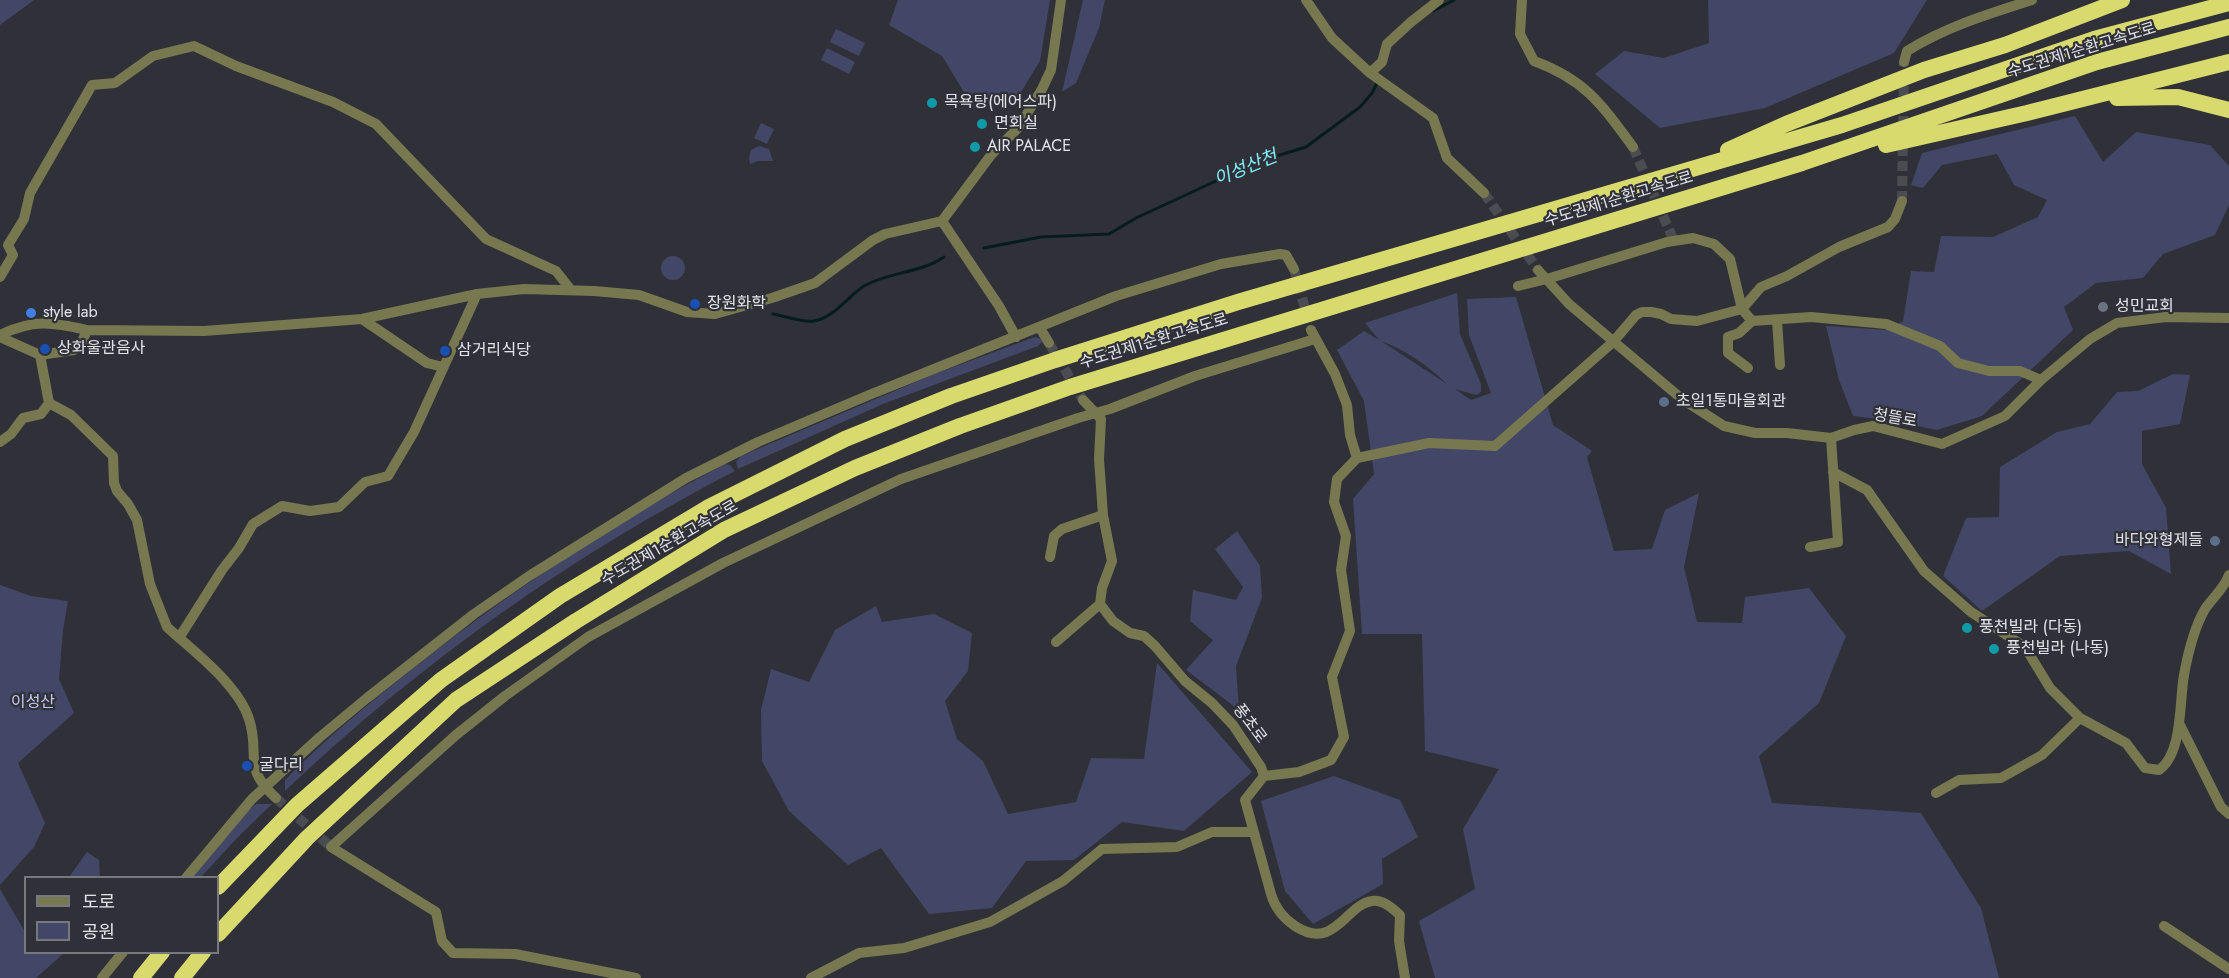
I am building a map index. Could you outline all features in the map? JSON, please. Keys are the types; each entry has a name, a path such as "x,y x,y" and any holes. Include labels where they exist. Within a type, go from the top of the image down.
{"highway":[{"path":"1670,177 1785,124 1923,70 2005,45 2122,0"},
{"name":"수도권제1순환고속도로","path":"219,886 297,805 441,680 560,596 707,508 845,440 951,396 1055,360 1238,302 1670,177 1842,125 2094,39 2229,3"},
{"name":"수도권제1순환고속도로","path":"219,933 306,838 456,700 585,616 724,530 855,468 960,426 1070,387 1802,163 2097,62 2229,27"},
{"path":"1802,163 2089,98 2229,62"},
{"path":"2089,98 2178,97 2229,110"},
{"path":"141,978 160,954"},
{"path":"182,978 201,954"}],"street":[{"path":"0,336 21,325 32,324 55,323 87,330 204,331 362,319 477,294 524,289 639,295 687,312 715,314 772,298 815,283 873,240 885,234 942,221 991,155 1019,127 1042,89 1051,70 1061,0"},
{"path":"1306,0 1332,38 1370,73 1433,118 1447,158 1484,193"},
{"path":"1370,73 1382,62 1387,44 1439,0"},
{"path":"1522,0 1520,34 1534,61 1557,69 1583,86 1608,113 1633,147"},
{"path":"1904,62 1907,51 1940,32 2032,0"},
{"path":"0,278 13,255 8,245 24,219 30,193 92,84 115,83 153,57 194,46 236,66 333,102 376,124 486,239 556,271 571,290"},
{"path":"1406,978 1399,941 1400,915 1383,902 1372,900 1364,904 1335,928 1325,932 1314,933 1299,928 1281,915 1274,905 1245,800 1264,776 1299,772 1331,759 1344,737 1332,677 1350,631 1341,570 1346,536 1334,502 1337,479 1357,458 1429,443 1495,446 1613,342 1636,315 1642,312 1661,314 1678,321 1697,321 1742,309 1761,287 1787,276 1839,247 1888,226 1895,219 1902,201"},
{"path":"942,221 1017,337"},
{"path":"1518,286 1667,242 1693,238 1714,244 1730,259 1742,309 1752,321"},
{"path":"188,876 232,822 265,788 342,718 474,614 561,554 659,493 758,442 887,387 1125,293 1221,264 1280,254 1286,255 1294,268"},
{"name":"청뜰로","path":"1538,270 1569,304 1682,399 1724,426 1755,433 1787,433 1831,438 1873,426 1942,444 2005,416 2041,380 2090,339 2117,323 2166,317 2229,318"},
{"path":"179,638 253,524 282,507 310,511 339,507 365,482 388,476 414,432 477,294"},
{"path":"1748,368 1728,353 1728,337 1739,333 1752,321 1811,317 1886,324 1940,346 1958,363 1989,371 2020,371 2041,380"},
{"path":"362,319 427,363 443,368"},
{"path":"1777,320 1780,365"},
{"path":"1040,328 1049,343"},
{"path":"0,336 40,355 74,350 82,342 87,330"},
{"path":"636,978 515,954 453,954 442,941 436,912 331,847 456,735 505,696 588,637 723,564 901,479 1313,335 1335,374 1347,405 1350,435 1357,458"},
{"path":"0,441 11,434 23,418 41,414 49,403 40,355"},
{"path":"1056,642 1100,604 1102,588 1112,561 1103,515 1099,459 1101,419 1083,400"},
{"path":"49,403 71,416 113,456 114,483 137,520 154,597 167,627 234,692 249,718 256,775 276,798"},
{"path":"1810,547 1838,542 1831,438"},
{"path":"1833,472 1868,490 1924,571 1971,612 2025,647 2050,688 2080,718 2126,743 2135,758 2145,768 2159,770 2168,763 2179,723 2180,700 2191,646 2206,608 2228,582"},
{"path":"1050,557 1054,536 1062,529 1103,515"},
{"name":"풍초로","path":"1100,604 1113,621 1130,633 1144,636 1155,646 1185,681 1212,703 1233,725 1262,766 1264,776"},
{"path":"1935,793 1959,780 2001,778 2042,755 2080,718"},
{"path":"2179,723 2221,807 2229,814"},
{"path":"811,978 859,953 904,948 990,922 1063,881 1102,849 1178,847 1212,832 1252,832"},
{"path":"2164,926 2229,969"},
{"path":"102,978 121,954"}],"green space":[{"path":"0,0 34,0 0,25"},
{"path":"898,0 1050,0 1040,61 1013,105 967,97 942,56 889,25"},
{"path":"1083,0 1105,0 1099,28 1076,83 1062,92"},
{"path":"1708,0 1927,0 1894,53 1765,108 1660,128 1595,74 1624,51 1664,58 1709,43"},
{"path":"836,29 865,43 859,56 830,42"},
{"path":"827,48 855,62 849,74 821,60"},
{"path":"2075,116 2103,162 2136,132 2210,145 2229,166 2229,205 2215,235 2163,254 2143,278 2096,283 2064,307 2073,330 1982,416 1937,430 1853,416 1839,380 1826,326 1888,330 1903,321 1911,271 1934,272 1941,236 1993,237 2038,217 2047,200 2014,185 1997,154 1942,165 1923,188 1911,185 1922,153"},
{"path":"761,123 774,129 767,144 754,138"},
{"path":"759,146 769,149 773,161 758,161 750,164 751,150"},
{"path":"673,256 682,259 685,268 682,277 673,280 664,277 661,268 664,259"},
{"path":"1457,293 1460,334 1481,384 1481,392 1476,395 1455,389 1471,400 1491,393 1469,335 1467,299 1516,297 1553,425 1592,451 1587,457 1614,551 1652,549 1665,510 1699,493 1684,567 1697,622 1742,623 1745,597 1809,588 1846,636 1819,703 1759,756 1772,803 1921,813 1981,908 1999,978 1435,978 1419,921 1475,889 1463,829 1499,769 1425,751 1422,634 1362,634 1353,499 1374,474 1364,401 1337,350 1364,331 1379,340 1365,323","holes":["1381,341 1416,359 1447,384"]},
{"path":"1035,337 1044,340 1038,346 883,404 738,469 736,462 741,456 937,373"},
{"path":"2173,374 2190,375 2180,424 2142,431 2142,464 2166,508 2171,574 2129,551 2060,556 1982,611 1943,576 1966,518 1999,517 2000,467 2057,432 2090,424 2117,392 2138,391"},
{"path":"725,464 730,465 735,471 614,539 498,615 389,699 285,791 285,780 317,749 456,635 530,582 606,532"},
{"path":"1237,531 1260,566 1262,598 1236,666 1239,710 1186,670 1213,640 1190,621 1193,590 1236,600 1243,587 1215,549"},
{"name":"이성산","path":"0,585 31,596 68,601 59,679 74,713 18,763 45,823 34,847 0,885"},
{"path":"876,606 882,622 934,614 972,633 968,671 945,701 957,739 983,761 1008,814 1076,802 1091,758 1144,759 1157,663 1252,772 1184,831 1122,822 1074,860 1026,861 992,908 929,914 881,848 848,865 789,811 762,761 761,710 771,669 809,682 835,630"},
{"path":"1334,776 1400,800 1418,837 1382,859 1383,884 1313,924 1285,891 1261,801"},
{"path":"256,804 272,804 202,876 195,876 245,814"},
{"path":"87,852 99,860 100,876 70,876"},
{"path":"0,889 24,930 24,954 63,954 36,978 0,978"}],"waterway":[{"name":"이성산천","path":"1433,11 1454,0"},
{"name":"이성산천","path":"984,248 1041,237 1109,234 1136,218 1257,162 1306,147 1360,107 1377,83"},
{"name":"이성산천","path":"773,314 805,321 821,319 873,281 925,266 944,257"}],"tunnel":[{"path":"1902,201 1904,62"},
{"path":"1633,147 1674,241"},
{"path":"1484,193 1538,270"},
{"path":"1294,269 1311,330"},
{"path":"1049,343 1083,400"},
{"path":"276,798 331,847"}],"place":[{"name":"목욕탕(에어스파)","path":"932,103"},
{"name":"면회실","path":"982,124"},
{"name":"AIR PALACE","path":"975,147"},
{"name":"장원화학","path":"695,304"},
{"name":"성민교회","path":"2103,307"},
{"name":"style lab","path":"31,313"},
{"name":"상화울관음사","path":"45,349"},
{"name":"삼거리식당","path":"445,351"},
{"name":"초일1통마을회관","path":"1664,402"},
{"name":"바다와형제들","path":"2215,541"},
{"name":"풍천빌라 (다동)","path":"1967,628"},
{"name":"풍천빌라 (나동)","path":"1994,649"},
{"name":"굴다리","path":"247,766"}]}
